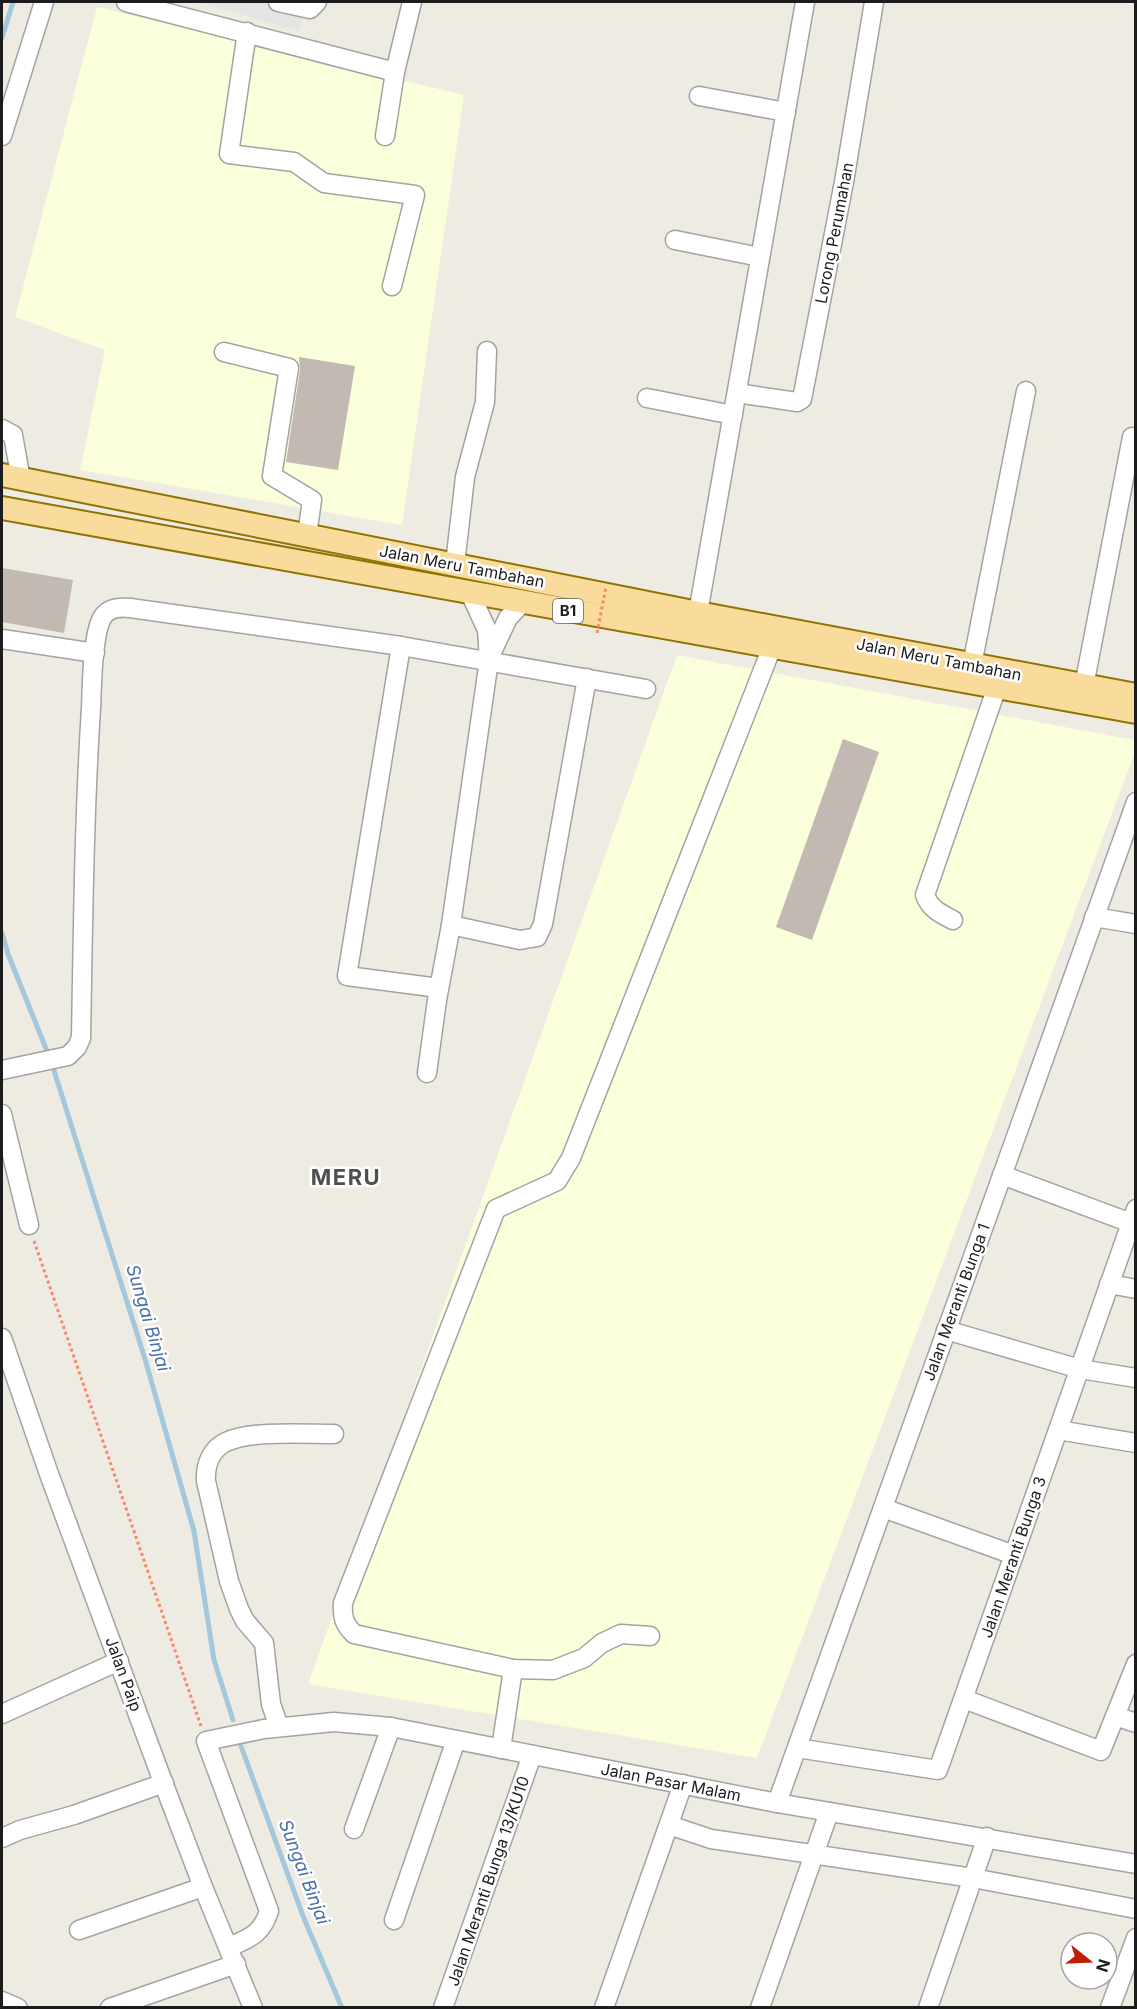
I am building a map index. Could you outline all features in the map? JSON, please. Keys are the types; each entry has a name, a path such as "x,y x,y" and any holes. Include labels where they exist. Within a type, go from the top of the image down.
{"main road":[{"name":"Jalan Meru Tambahan","path":"11,478 698,613 1136,695"},
{"name":"Jalan Meru Tambahan","path":"2,508 522,603 1136,711"}],"street":[{"path":"2,136 44,2"},
{"path":"126,2 395,72"},
{"path":"278,2 310,9 317,2"},
{"path":"385,136 395,72 412,2"},
{"path":"698,613 805,2"},
{"name":"Lorong Perumahan","path":"737,393 797,402 802,399 844,182 874,2"},
{"path":"248,32 229,154 294,162 324,183 415,195 392,286"},
{"path":"699,96 786,112"},
{"path":"675,240 760,257"},
{"path":"455,564 465,477 485,402 488,351"},
{"path":"224,352 289,368 272,476 312,500 307,535"},
{"path":"972,665 1026,391"},
{"path":"647,398 733,415"},
{"path":"2,429 13,435 11,478"},
{"path":"1084,686 1132,437"},
{"path":"427,1074 489,660 487,630 470,593"},
{"path":"489,660 508,618 522,603"},
{"path":"2,1070 68,1056 81,1038 86,794 95,653 102,618 109,611 119,607 401,646 646,689"},
{"path":"2,639 95,653"},
{"path":"401,646 347,976 439,988"},
{"path":"650,1636 621,1634 602,1643 584,1658 553,1670 513,1668 354,1634 345,1626 342,1615 343,1603 496,1209 558,1181 572,1158 772,647"},
{"path":"451,925 520,940 537,937 543,924 587,678"},
{"path":"953,920 932,907 925,895 997,687"},
{"name":"Jalan Meranti Bunga 1","path":"777,1803 1136,802"},
{"path":"1094,917 1136,924"},
{"path":"2,1114 29,1225"},
{"path":"1002,1175 1133,1216"},
{"name":"Jalan Meranti Bunga 3","path":"797,1748 938,1770 1133,1216"},
{"path":"1109,1284 1136,1289"},
{"path":"946,1330 1080,1369 1136,1378"},
{"name":"Jalan Paip","path":"2,1338 49,1474 203,1887 253,2007"},
{"path":"1058,1430 1136,1443"},
{"path":"272,1728 272,1704 264,1643 241,1614 229,1581 206,1481 207,1467 215,1450 228,1441 252,1436 334,1434"},
{"path":"883,1508 1014,1555"},
{"path":"2,1714 119,1661"},
{"path":"964,1699 1101,1751 1136,1664"},
{"path":"501,1749 513,1668"},
{"path":"1115,1716 1136,1723"},
{"name":"Jalan Pasar Malam","path":"215,1739 272,1728 333,1722 391,1727 777,1803 1136,1864"},
{"path":"354,1829 391,1727"},
{"path":"110,2007 233,1956 265,1924 269,1911 215,1739"},
{"path":"394,1920 456,1740"},
{"name":"Jalan Meranti Bunga 13/KU10","path":"444,2007 532,1755"},
{"path":"2,1838 164,1783"},
{"path":"603,2007 683,1784"},
{"path":"760,2007 829,1812"},
{"path":"669,1825 711,1839 973,1878 1136,1909"},
{"path":"928,2007 987,1838"},
{"path":"79,1930 203,1887"},
{"path":"1110,2007 1136,1938"},
{"path":"2,2001 18,2007"}],"path":[{"path":"597,633 606,587"},
{"path":"29,1225 215,1739"}],"shaded area":[{"path":"199,2 307,2 299,31"},
{"path":"97,7 464,95 402,525 80,470 105,350 15,317"},
{"path":"677,655 1135,740 1135,752 757,1758 308,1684"}],"building":[{"path":"299,357 355,366 338,470 286,462 300,370"},
{"path":"2,568 73,580 64,633 2,622"},
{"path":"843,739 879,752 812,940 776,927"}],"waterway":[{"path":"2,38 13,2"},
{"name":"Sungai Binjai","path":"2,933 8,954 51,1061 145,1359 194,1531 214,1660 233,1720"},
{"name":"Sungai Binjai","path":"241,1746 303,1916 342,2008"}],"district":[{"name":"MERU","path":"346,1177"}]}
